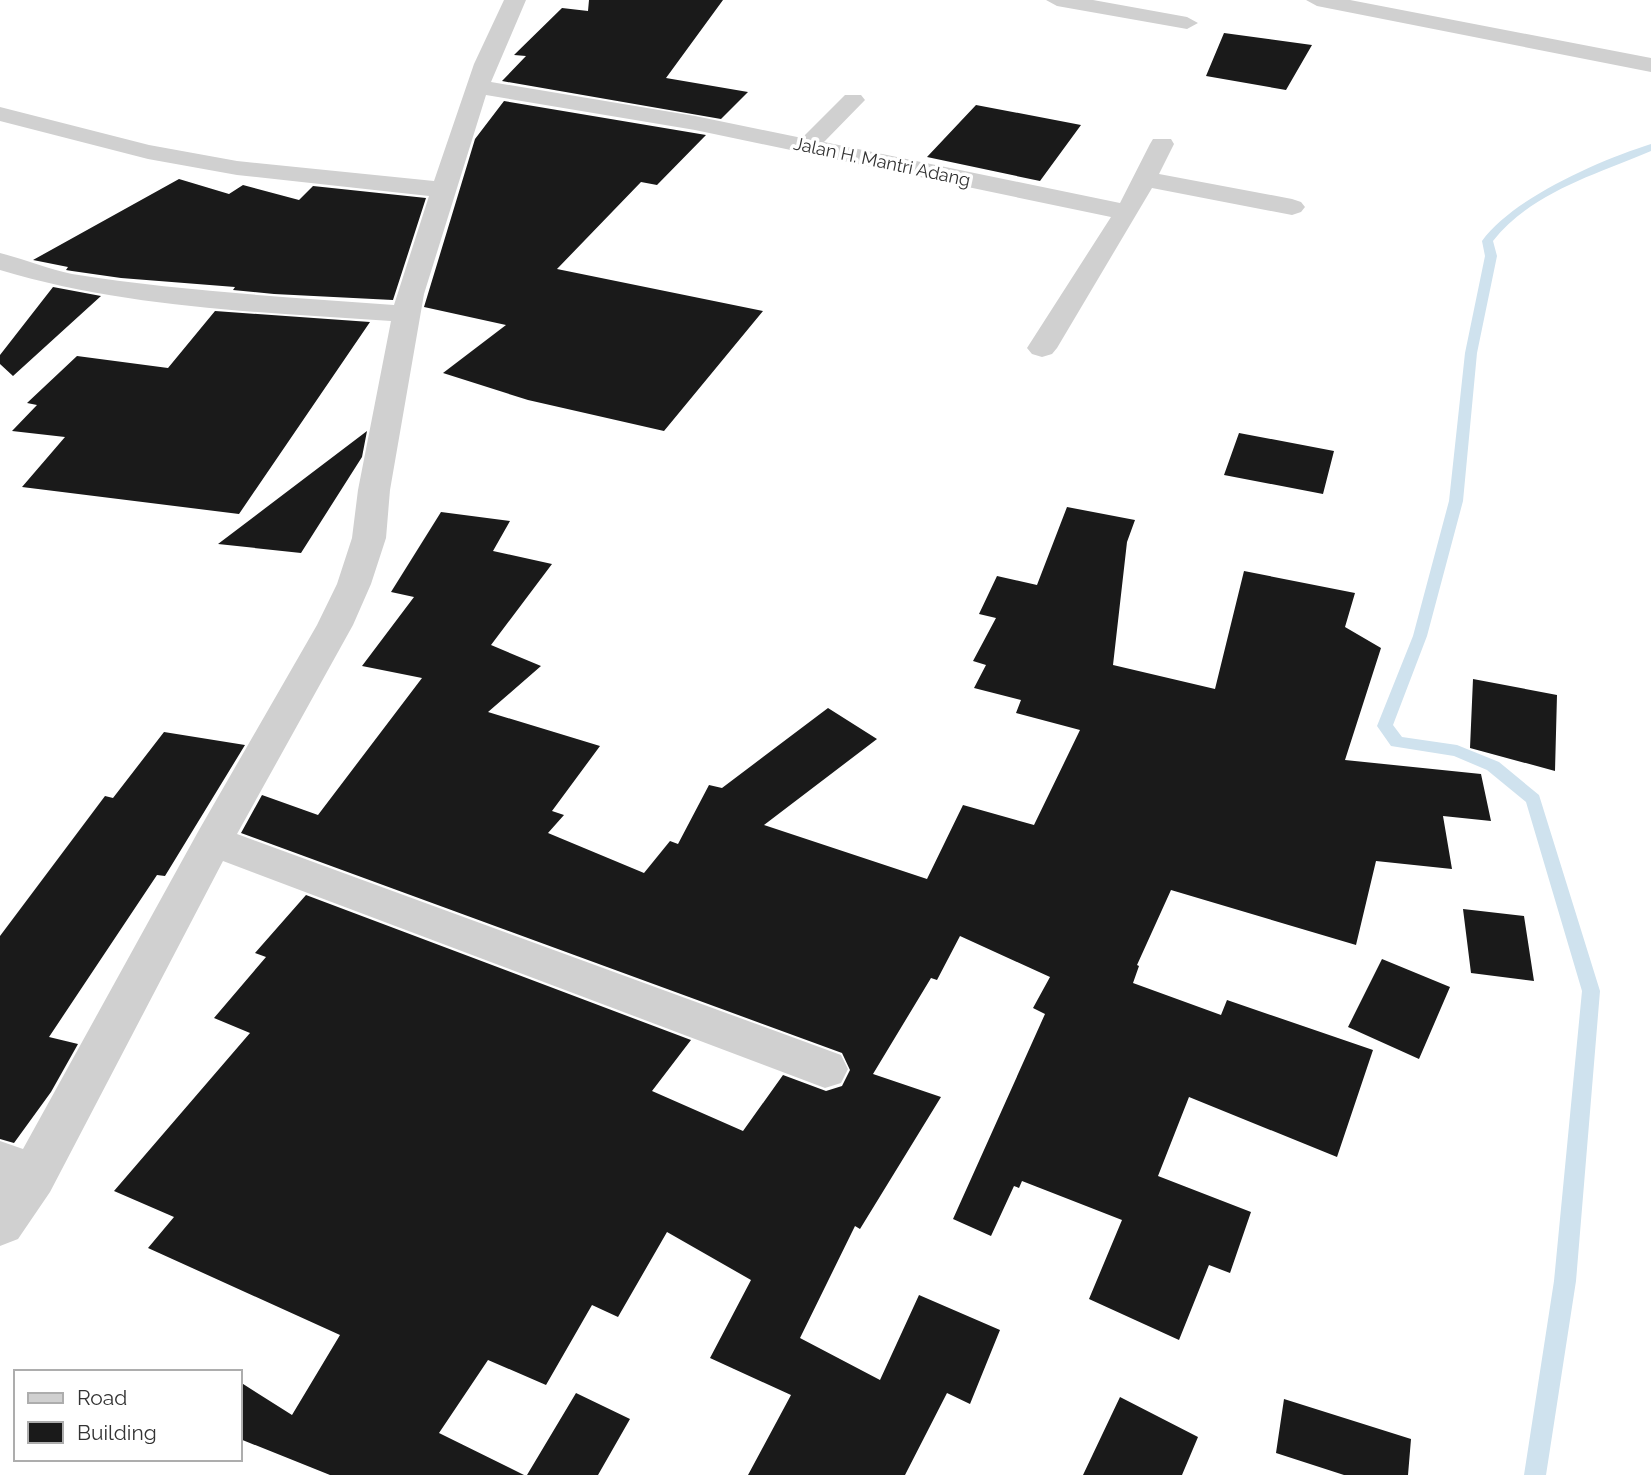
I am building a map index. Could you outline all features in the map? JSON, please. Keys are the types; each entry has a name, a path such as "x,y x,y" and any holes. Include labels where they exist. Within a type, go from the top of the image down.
{"street":[{"path":"0,1223 17,1170 214,841 335,625 354,584 369,538 374,489 406,314 444,190 480,87 485,64 515,0"},
{"path":"1057,0 1187,23"},
{"path":"1317,0 1651,65"},
{"name":"Jalan H. Mantri Adang","path":"480,87 695,123 1127,212"},
{"path":"806,146 853,100"},
{"path":"1,115 148,152 237,168 444,190"},
{"path":"1042,348 1127,212 1162,145"},
{"path":"1144,179 1292,207"},
{"path":"0,261 66,281 124,289 234,302 406,314"},
{"path":"214,841 825,1069"}],"building":[{"path":"589,0 723,0 666,78 748,92 721,119 502,81 526,56 514,55 562,8 588,11"},
{"path":"1224,33 1312,45 1286,90 1206,76"},
{"path":"504,101 706,135 657,185 641,182 557,269 763,311 664,431 528,400 443,373 506,325 424,307 475,139"},
{"path":"976,105 1081,125 1040,181 927,157"},
{"path":"179,179 229,194 243,185 299,200 313,186 426,198 393,300 274,294 233,290 235,287 121,278 66,270 68,267 33,260"},
{"path":"53,287 101,296 13,376 0,364 0,355"},
{"path":"215,311 370,322 239,514 22,487 65,437 12,431 37,405 27,403 77,356 168,368"},
{"path":"367,431 362,457 301,553 218,544"},
{"path":"1239,433 1334,451 1323,494 1224,475"},
{"path":"1067,507 1135,520 1127,542 1113,665 1215,689 1244,571 1355,593 1345,627 1381,648 1345,760 1481,774 1491,821 1443,816 1452,869 1376,861 1356,945 1171,890 1137,965 1139,966 1133,983 1221,1015 1227,1000 1373,1050 1337,1157 1189,1097 1158,1176 1251,1212 1230,1273 1209,1265 1179,1340 1089,1299 1122,1220 1022,1181 1019,1188 1014,1186 991,1236 953,1219 1045,1014 1033,1008 1050,977 960,936 937,980 931,978 873,1074 941,1097 860,1229 855,1226 800,1338 880,1380 919,1295 1000,1330 970,1404 947,1393 905,1475 748,1475 791,1395 710,1358 751,1280 667,1232 618,1317 592,1305 546,1385 488,1360 439,1433 524,1475 330,1475 242,1440 242,1383 292,1415 340,1335 148,1248 174,1217 114,1191 250,1033 214,1018 266,957 255,953 306,895 691,1040 652,1091 743,1131 783,1075 826,1091 842,1086 850,1070 842,1053 241,833 262,795 318,815 422,678 362,666 414,597 391,592 441,512 510,521 493,551 552,564 491,645 541,666 488,712 600,746 552,811 564,815 548,833 644,873 670,841 678,844 709,785 722,788 828,708 877,739 764,825 927,879 963,805 1034,825 1080,730 1016,713 1021,700 974,688 986,665 973,661 996,618 979,614 997,576 1037,585"},
{"path":"1473,679 1557,695 1555,771 1470,748"},
{"path":"164,732 245,745 165,876 157,875 49,1037 78,1044 51,1092 14,1143 0,1139 0,936 105,796 113,798"},
{"path":"1463,909 1524,916 1534,981 1471,973"},
{"path":"1382,959 1450,987 1419,1059 1348,1027"},
{"path":"576,1393 630,1419 598,1475 527,1475"},
{"path":"1120,1397 1198,1437 1182,1475 1083,1475"},
{"path":"1284,1399 1411,1439 1408,1475 1344,1475 1276,1453"}],"waterway":[{"path":"1535,1475 1565,1281 1591,991 1533,799 1493,766 1457,751 1397,742 1385,726 1420,636 1456,501 1471,353 1491,256 1487,241 1499,226 1537,199 1651,147"}]}
